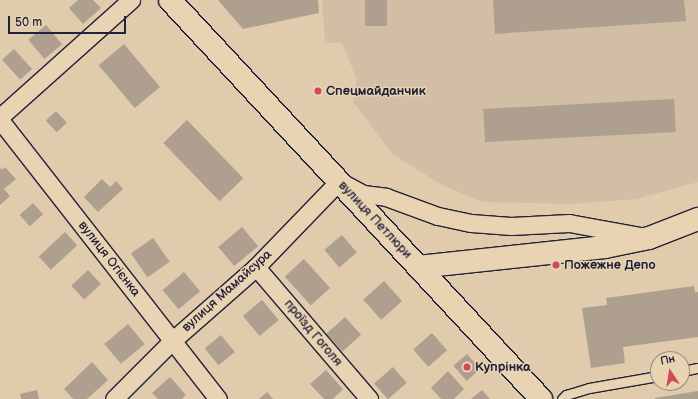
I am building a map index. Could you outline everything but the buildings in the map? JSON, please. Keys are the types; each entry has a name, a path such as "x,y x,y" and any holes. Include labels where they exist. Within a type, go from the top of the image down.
{"main road":[{"name":"вулиця Петлюри","path":"170,0 418,266 569,252 649,238 698,219"},
{"path":"418,266 541,399"}],"street":[{"path":"0,119 131,0"},
{"name":"вулиця Огієнка","path":"0,119 218,399"},
{"path":"339,181 363,194 386,197 438,216 471,223 511,226 569,224 649,238"},
{"name":"вулиця Мамайсура","path":"114,399 173,340 256,267 339,181"},
{"name":"проїзд Гоголя","path":"256,267 369,399"}],"lane":[{"path":"562,399 566,395 589,388 650,377"}],"shaded area":[{"path":"322,0 698,0 698,182 636,199 572,204 483,202 442,185 392,154 353,102 357,80 342,43 325,43"}],"place":[{"name":"Спецмайданчик","path":"318,91"},
{"name":"Пожежне Депо","path":"556,265"},
{"name":"Купрінка","path":"467,367"}]}
